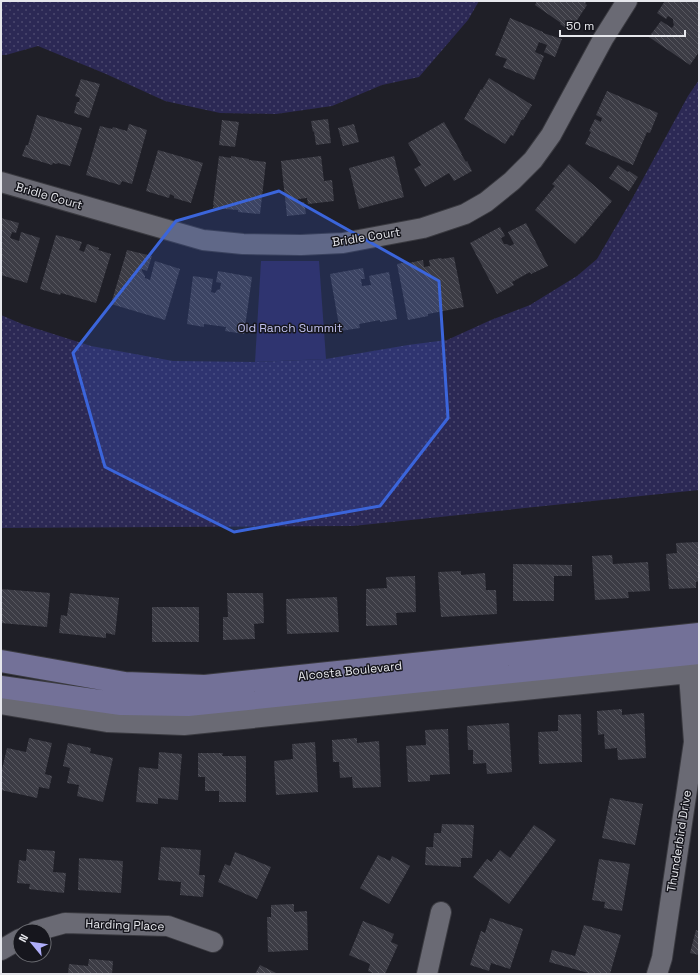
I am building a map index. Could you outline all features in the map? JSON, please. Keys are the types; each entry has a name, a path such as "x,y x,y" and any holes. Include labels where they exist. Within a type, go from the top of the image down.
{"main road":[{"name":"Alcosta Boulevard","path":"1,661 125,683 205,686 693,654"},
{"name":"Alcosta Boulevard","path":"1,687 121,704 188,706 693,654"}],"street":[{"name":"Bridle Court","path":"1,182 203,240 243,244 301,245 344,242 423,228 465,214 486,202 512,181 533,160 551,135 603,39 627,1"},
{"path":"1,704 107,722 184,724 693,654"},
{"name":"Thunderbird Drive","path":"657,974 662,958 694,742 693,654"},
{"path":"428,974 441,912"},
{"name":"Harding Place","path":"52,927 65,923 168,926 213,942"},
{"path":"1,950 12,944"}],"highlighted area":[{"path":"279,191 439,281 448,418 380,506 234,532 105,467 73,353 176,221"}],"green space":[{"path":"1,1 479,1 468,20 419,77 382,85 332,106 276,114 220,113 165,101 106,74 38,46 1,55"},
{"path":"699,80 699,490 353,526 1,528 1,315 22,324 91,346 173,361 255,362 326,359 447,340 491,320 530,305 577,276 597,259 632,199 688,96"},
{"name":"Old Ranch Summit","path":"261,261 319,261 326,359 255,362"}],"building":[{"path":"537,1 587,1 585,4 587,5 570,31 535,5"},
{"path":"665,1 699,1 699,52 690,65 649,37 661,21 672,28 674,25 673,19 668,16 666,19 657,13"},
{"path":"510,18 543,33 562,39 555,57 544,52 547,45 539,42 535,52 544,56 534,80 503,67 507,59 495,55"},
{"path":"489,78 532,105 523,120 522,119 513,136 511,135 505,144 464,119"},
{"path":"81,79 100,84 89,118 74,113 77,102 79,102 80,98 75,96"},
{"path":"607,91 658,113 650,133 647,132 633,165 585,144 595,119 601,122 602,118 596,115"},
{"path":"37,115 82,128 70,166 58,163 53,163 52,165 22,156 26,145 28,145"},
{"path":"328,119 331,143 316,145 311,121"},
{"path":"222,120 239,122 235,147 219,145"},
{"path":"444,122 472,171 454,181 449,173 425,187 414,169 421,165 408,143"},
{"path":"129,124 147,130 132,184 122,181 120,185 86,175 100,126 112,129 113,127 127,131"},
{"path":"354,124 359,142 343,146 338,128"},
{"path":"158,150 203,163 191,203 174,198 174,196 170,194 169,198 146,191"},
{"path":"219,156 231,158 231,156 266,162 260,214 213,208"},
{"path":"321,156 324,181 332,180 334,201 308,204 307,198 298,199 298,203 304,202 306,214 287,216 281,161"},
{"path":"394,156 404,197 359,209 349,168"},
{"path":"569,164 612,201 575,244 535,210 555,186 552,184"},
{"path":"618,165 638,177 629,191 609,178"},
{"path":"1,218 19,223 16,233 12,232 10,238 19,241 21,232 40,238 27,283 1,275"},
{"path":"526,223 548,266 531,274 530,272 512,282 514,285 497,294 470,243 500,227 505,236 501,238 504,244 510,246 514,244 508,232"},
{"path":"56,235 82,242 79,250 84,252 87,244 99,248 98,250 111,254 96,303 61,293 60,295 40,289"},
{"path":"127,250 152,256 147,271 142,269 145,278 150,280 155,261 180,269 165,320 111,304"},
{"path":"454,257 464,307 428,314 428,316 408,320 397,264 423,260 424,267 430,266 429,260"},
{"path":"363,268 365,279 361,279 362,286 371,285 369,276 389,272 397,319 380,322 380,320 359,324 360,328 340,331 330,274"},
{"path":"218,271 252,277 244,334 225,331 226,327 204,324 204,327 187,324 193,276 213,279 211,292 215,293 220,289 221,283 216,282"},
{"path":"699,542 699,581 696,582 696,588 669,589 666,554 677,553 676,543"},
{"path":"612,555 613,564 648,562 650,591 628,592 629,598 595,600 592,556"},
{"path":"513,564 572,565 572,576 554,576 554,601 513,601"},
{"path":"461,571 461,575 485,573 486,590 496,590 497,614 441,617 438,572"},
{"path":"415,576 416,612 396,613 397,625 366,626 366,589 387,588 386,577"},
{"path":"1,589 50,593 47,627 1,623"},
{"path":"70,593 119,598 115,635 106,633 106,638 59,633 61,615 67,616"},
{"path":"227,593 263,593 264,623 254,624 255,639 223,640 223,617 228,617"},
{"path":"337,597 339,632 287,634 286,599"},
{"path":"152,607 199,607 199,642 152,642"},
{"path":"622,709 622,715 644,713 646,758 618,760 617,748 605,749 604,734 598,735 597,711"},
{"path":"581,714 582,762 539,764 538,732 558,731 558,715"},
{"path":"509,723 512,772 487,774 486,763 473,764 473,750 468,750 467,726"},
{"path":"448,729 450,774 430,775 430,781 408,782 406,746 426,745 425,730"},
{"path":"29,738 52,743 45,774 52,776 49,789 39,787 37,798 1,790 1,774 7,748 26,752"},
{"path":"357,738 357,743 379,741 381,787 353,788 352,777 340,778 339,762 333,762 332,740"},
{"path":"315,742 318,792 276,795 274,761 293,759 292,744"},
{"path":"68,743 91,748 90,753 113,758 103,802 77,796 79,785 67,783 70,768 63,766"},
{"path":"159,752 182,754 178,800 158,798 158,804 136,802 139,767 158,769"},
{"path":"198,753 223,753 222,756 246,756 246,802 219,802 219,791 205,791 205,777 198,777"},
{"path":"610,798 643,804 635,845 602,838"},
{"path":"442,824 474,825 472,858 461,858 461,867 425,865 426,847 433,847 434,833 441,833"},
{"path":"534,825 556,840 509,904 473,877 487,859 491,862 500,850 510,858"},
{"path":"161,847 201,850 199,875 205,875 203,897 180,895 181,882 158,880"},
{"path":"27,849 55,851 53,872 66,873 64,893 29,889 30,884 17,883 19,860 26,861"},
{"path":"235,852 271,867 257,899 218,882 225,864 230,866"},
{"path":"378,855 390,861 392,856 410,866 389,904 360,888"},
{"path":"79,858 123,861 121,893 78,890"},
{"path":"599,859 630,864 622,911 604,908 605,902 592,900"},
{"path":"294,904 294,912 307,911 308,950 268,952 267,917 271,917 271,905"},
{"path":"490,918 523,929 510,969 491,963 489,971 470,965 481,931 485,933"},
{"path":"363,921 394,934 391,942 398,945 385,974 375,974 368,971 370,964 349,955"},
{"path":"584,925 621,935 610,974 592,974 549,962 552,950 575,956"},
{"path":"696,930 699,931 699,955 690,953"},
{"path":"89,959 113,961 112,974 68,974 69,964 88,966"},
{"path":"260,965 278,974 255,974"}]}
